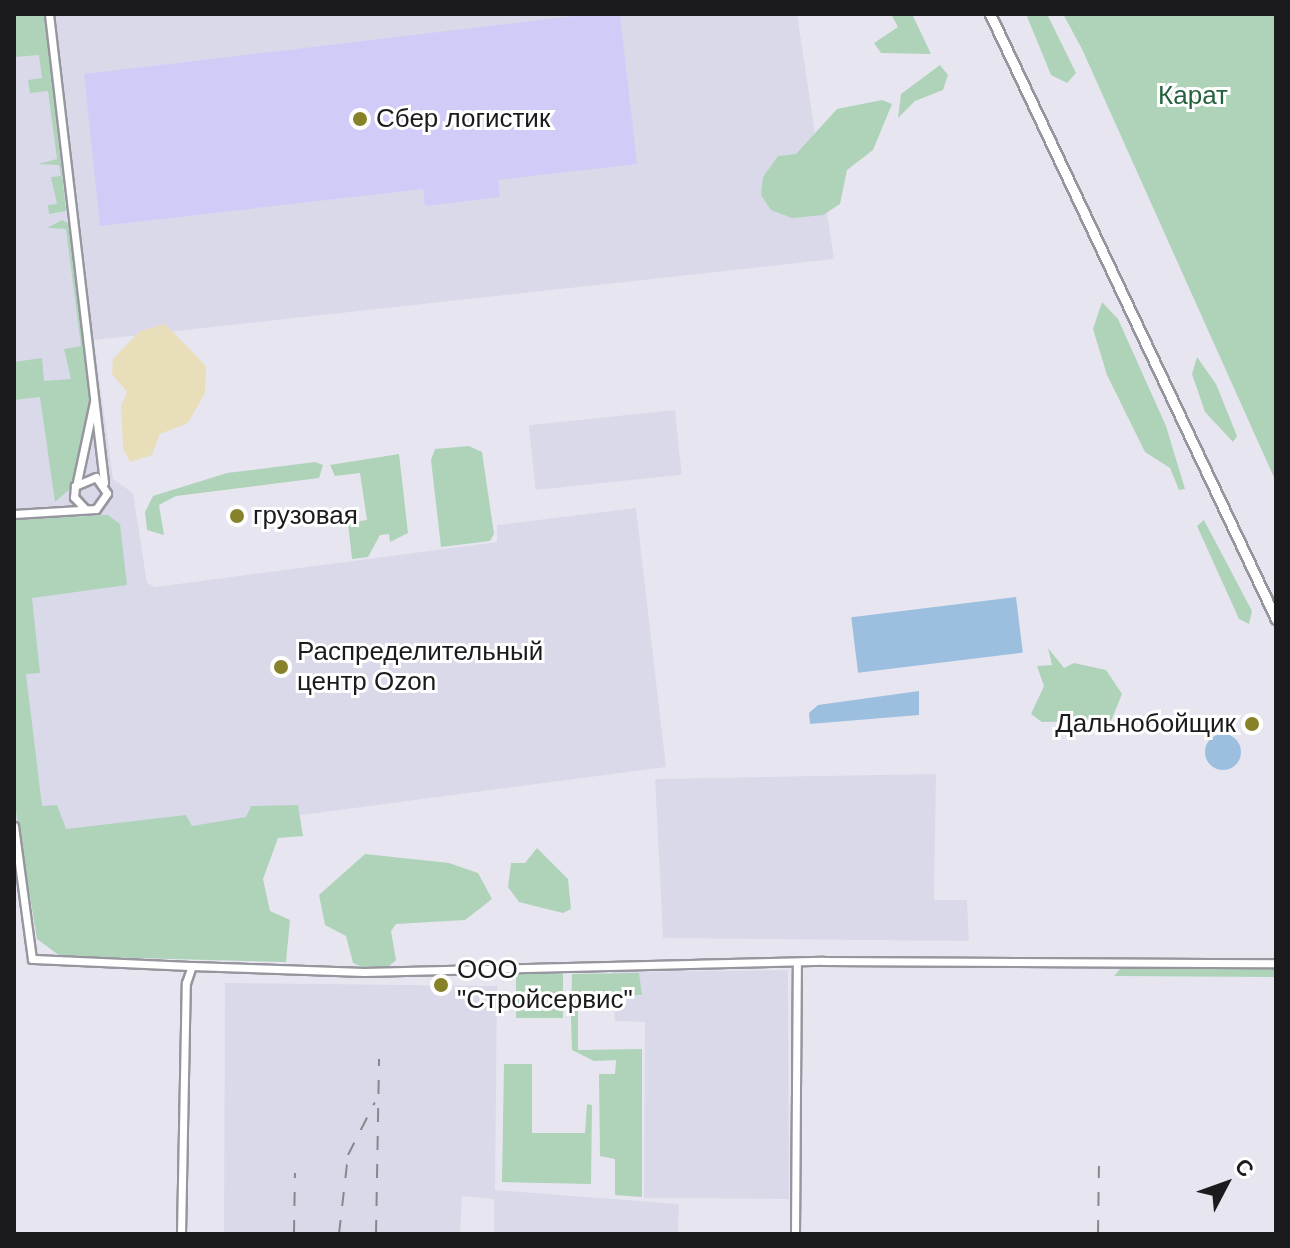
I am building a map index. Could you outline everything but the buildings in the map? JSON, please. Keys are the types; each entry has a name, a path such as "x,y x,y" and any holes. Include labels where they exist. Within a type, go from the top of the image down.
{"main road":[{"path":"990,14 1275,613"}],"street":[{"path":"14,514 85,509 104,503 95,396 49,14"},
{"path":"57,510 73,492 77,482 95,396"},
{"path":"77,482 91,476 104,483"},
{"path":"73,492 85,509"},
{"path":"14,826 32,959 411,972 797,965 1276,963"},
{"path":"795,1234 797,965"},
{"path":"181,1234 186,983 192,966"}],"shaded area":[{"path":"14,14 797,14 834,259 94,340 113,479 133,493 147,583 155,587 497,542 497,525 636,508 666,767 14,853"},
{"path":"675,410 682,475 536,490 529,425"},
{"path":"936,774 934,900 967,900 969,941 663,938 655,779"},
{"path":"788,970 789,1199 644,1198 645,1022 615,1021 612,972"},
{"path":"225,983 497,986 495,1190 679,1204 678,1234 494,1234 494,1199 462,1196 460,1234 224,1234"}],"green space":[{"path":"14,14 45,14 66,211 49,214 48,205 57,204 51,177 61,176 59,165 38,164 57,159 48,91 30,93 28,80 42,78 39,55 14,57"},
{"path":"891,14 912,14 931,54 881,53 874,43 898,27"},
{"path":"1026,14 1047,14 1076,73 1067,83 1051,75"},
{"name":"Карат","path":"1063,14 1276,14 1276,482 1082,49"},
{"path":"940,65 948,75 943,90 915,101 898,118 901,94"},
{"path":"882,100 892,104 873,150 847,170 840,204 823,215 792,218 771,210 761,195 763,177 778,156 796,154 837,109"},
{"path":"62,220 71,225 93,395 71,488 55,502 40,397 14,400 14,362 42,358 44,381 71,379 64,349 81,346 66,229 47,228"},
{"path":"1102,302 1118,319 1166,426 1185,489 1179,490 1170,468 1145,452 1107,375 1093,329"},
{"path":"1197,357 1216,384 1237,436 1233,442 1205,412 1192,374"},
{"path":"469,446 482,452 494,534 490,541 441,547 431,460 435,449"},
{"path":"399,454 408,533 390,542 389,534 380,535 368,557 352,559 348,523 367,520 360,473 335,476 330,465"},
{"path":"315,462 323,465 319,478 176,496 159,505 164,535 147,530 145,512 153,496 227,473"},
{"path":"108,515 120,524 127,585 32,598 40,673 26,674 42,806 57,805 66,829 186,815 192,826 246,817 251,806 298,805 303,836 278,838 263,879 270,911 290,920 286,962 60,956 37,939 14,799 14,520"},
{"path":"1204,520 1252,611 1249,624 1239,619 1197,526"},
{"path":"1048,648 1064,668 1074,663 1106,670 1122,694 1111,721 1042,722 1031,714 1044,686 1037,666 1052,665"},
{"path":"537,848 568,879 571,909 563,913 519,902 508,887 511,863 525,863"},
{"path":"365,854 449,863 478,873 492,899 465,920 396,924 391,931 396,960 387,968 365,968 353,963 346,936 325,925 319,895"},
{"path":"1121,968 1276,968 1276,977 1114,976"},
{"path":"639,973 642,995 578,996 578,1050 642,1049 642,1197 615,1195 615,1159 600,1156 599,1074 615,1074 616,1060 594,1061 572,1050 571,1018 572,974"},
{"path":"516,974 563,974 563,1018 516,1018"},
{"path":"504,1064 532,1064 532,1133 585,1133 587,1104 592,1105 591,1184 502,1182"}],"sand":[{"path":"165,324 206,366 205,393 188,423 160,434 152,455 130,462 123,449 121,406 127,392 112,374 113,359 140,331"}],"water":[{"path":"1016,597 1023,653 858,673 851,617"},
{"path":"919,691 919,715 810,724 809,713 818,705"},
{"path":"1223,734 1236,739 1241,752 1236,765 1223,770 1210,765 1205,752 1210,739"}],"railway":[{"path":"376,1234 379,1059"},
{"path":"339,1234 348,1155 375,1102"},
{"path":"1098,1234 1099,1166"},
{"path":"294,1234 295,1173"}],"place":[{"name":"Сбер логистик","path":"360,119"},
{"name":"грузовая","path":"237,516"},
{"name":"Распределительный центр Ozon","path":"281,667"},
{"name":"Дальнобойщик","path":"1252,724"},
{"name":"ООО \"Стройсервис\"","path":"441,985"}]}
